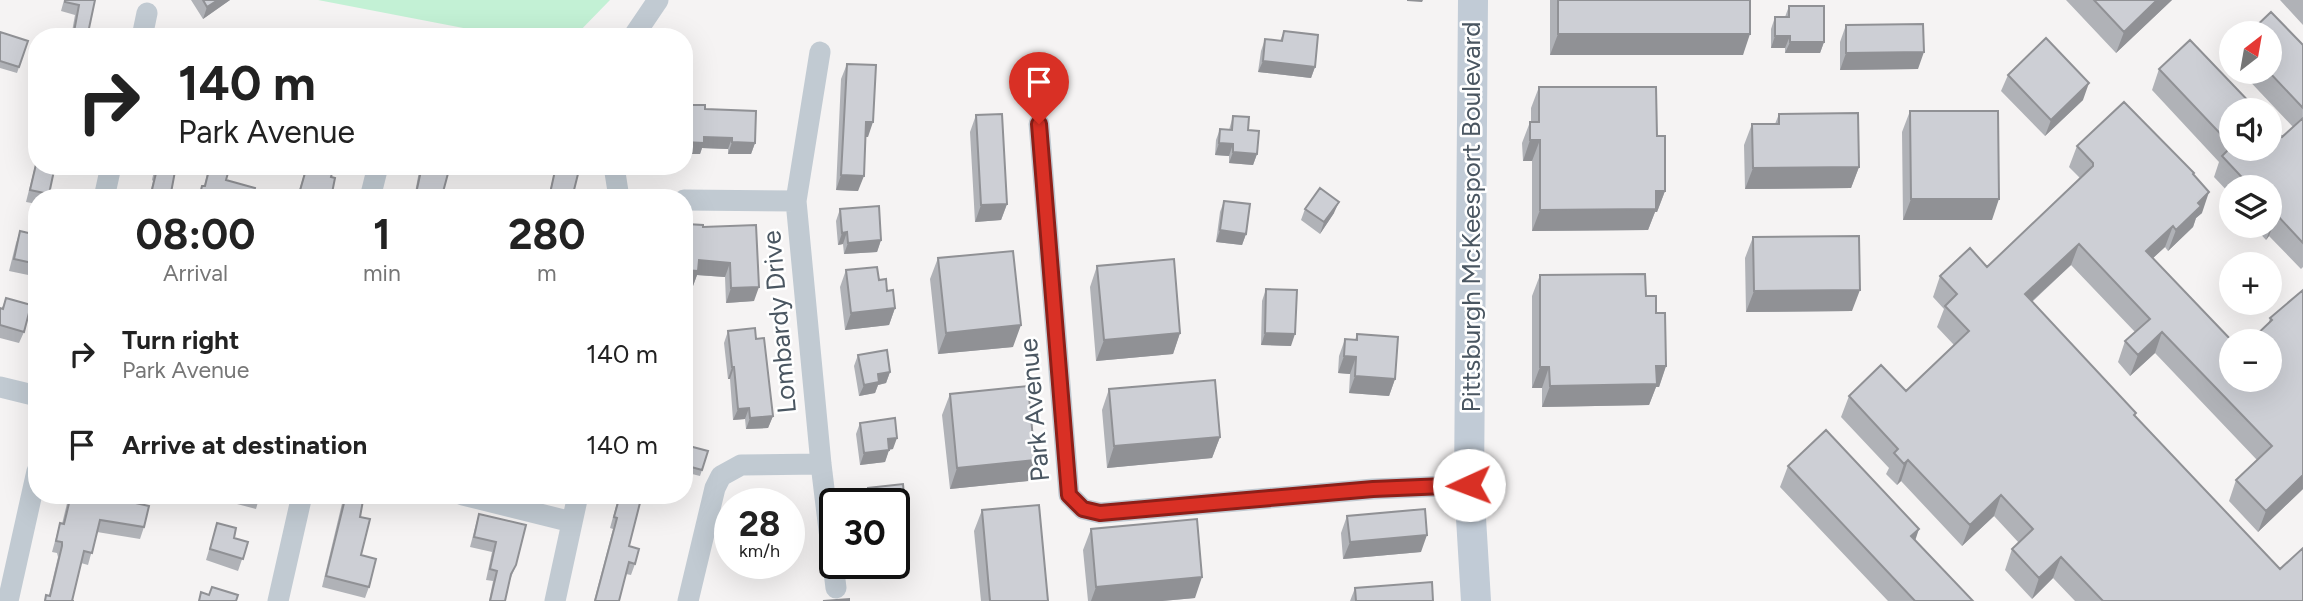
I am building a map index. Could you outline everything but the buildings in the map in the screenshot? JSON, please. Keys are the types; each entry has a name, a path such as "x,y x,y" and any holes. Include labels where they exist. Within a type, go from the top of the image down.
{"main road":[{"name":"Pittsburgh McKeesport Boulevard","path":"1473,0 1469,485 1476,601"}],"street":[{"path":"639,28 658,0"},
{"path":"144,28 147,13"},
{"name":"Lombardy Drive","path":"820,52 796,201 821,464 836,588"},
{"name":"Park Avenue","path":"1039,124 1069,495 1083,509 1100,513 1373,489 1469,485"},
{"path":"693,200 796,201"},
{"path":"0,387 28,394"},
{"path":"688,601 715,488 721,476 741,465 821,464"},
{"path":"8,601 30,504"},
{"path":"278,601 300,504"},
{"path":"499,504 572,522"},
{"path":"555,601 576,504"}],"green space":[{"path":"318,0 610,0 583,28 463,28"}],"route":[{"path":"1039,124 1069,495 1083,509 1100,513 1373,489 1469,485"}]}
